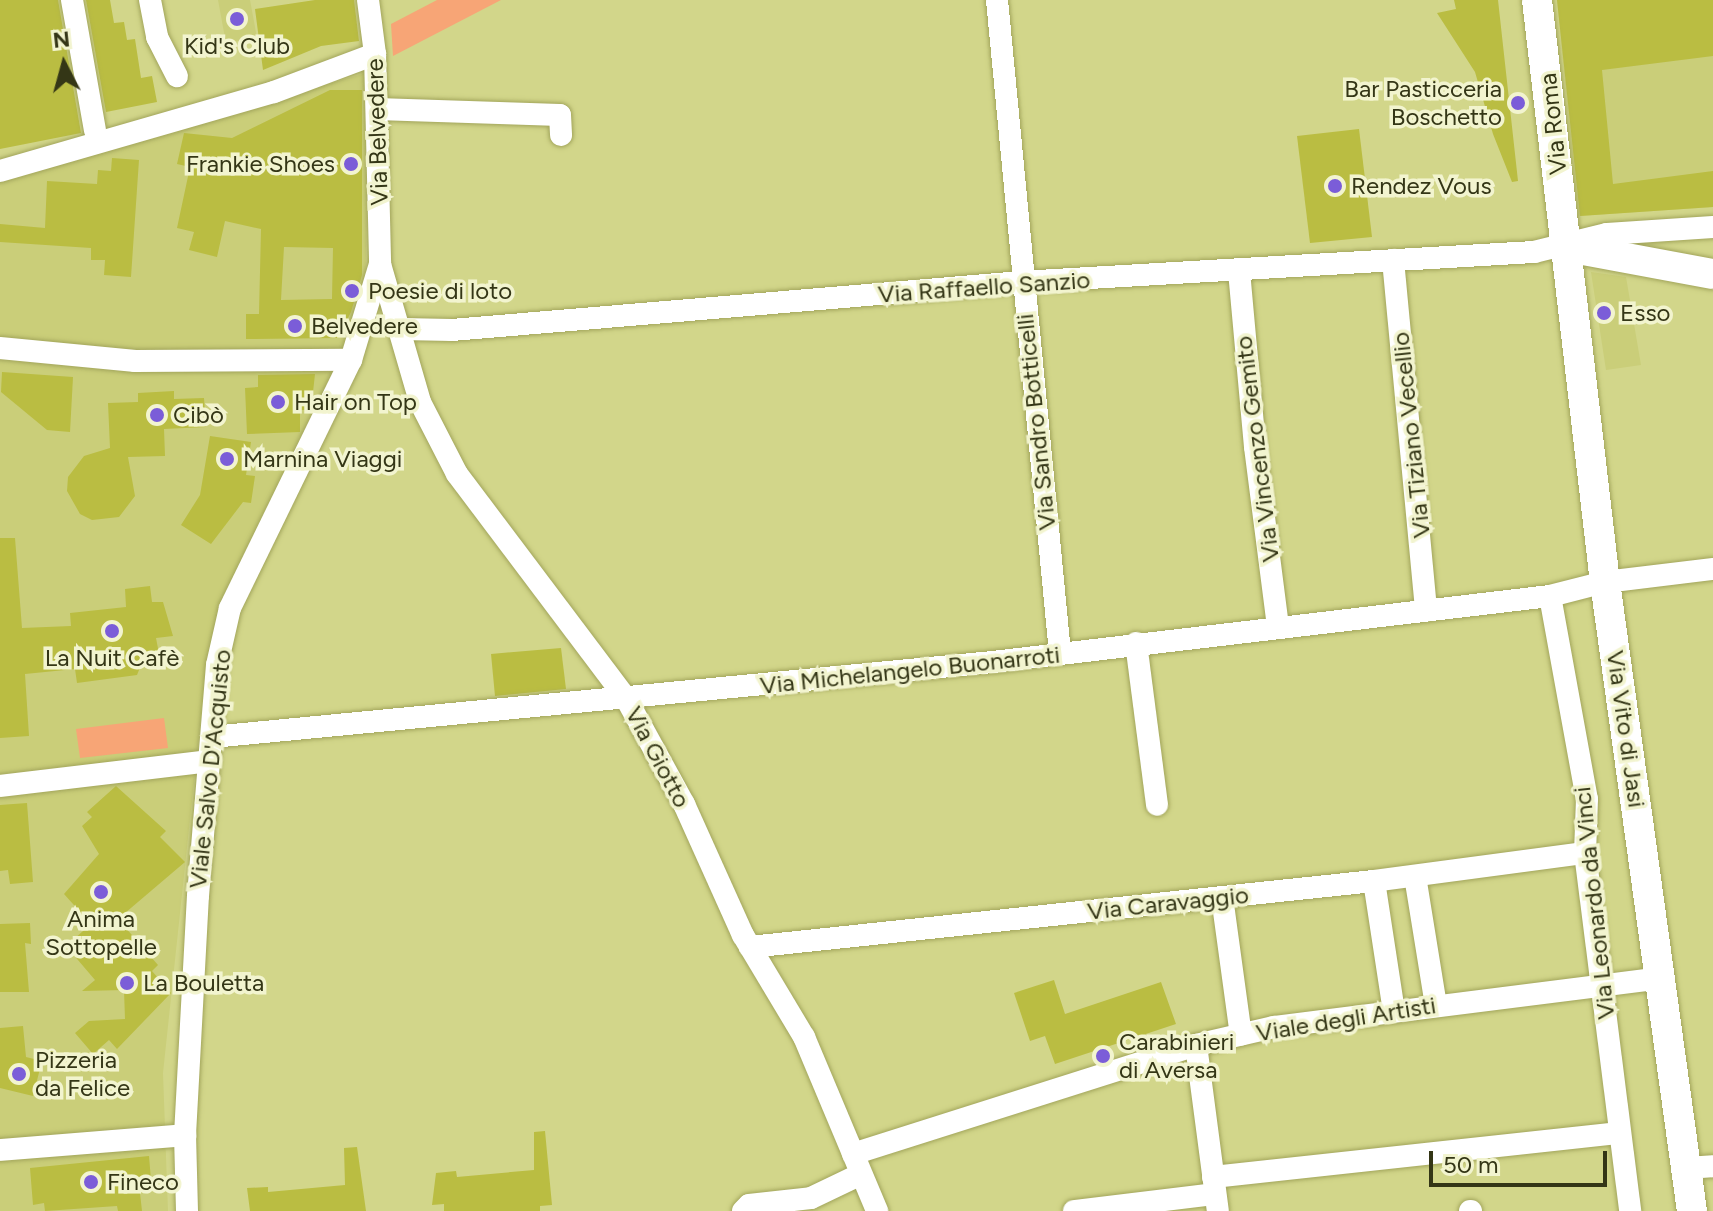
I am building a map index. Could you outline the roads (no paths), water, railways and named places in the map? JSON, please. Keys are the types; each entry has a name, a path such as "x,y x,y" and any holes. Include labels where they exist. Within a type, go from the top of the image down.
{"street":[{"path":"72,0 95,130"},
{"path":"150,0 157,37 177,76"},
{"name":"Via Belvedere","path":"368,0 375,54 380,264"},
{"name":"Via Sandro Botticelli","path":"997,0 1021,282 1060,653"},
{"name":"Via Roma","path":"1537,0 1567,247"},
{"path":"0,171 274,92 375,54"},
{"path":"377,109 560,115 561,135"},
{"name":"Via Raffaello Sanzio","path":"401,329 452,330 1021,282 1239,271 1567,247 1607,234 1713,227"},
{"path":"1671,266 1676,229"},
{"path":"1567,247 1713,274"},
{"name":"Via Vito di Jasi","path":"1567,247 1605,582 1663,978 1700,1167 1692,1211"},
{"name":"Via Tiziano Vecellio","path":"1393,260 1426,610"},
{"name":"Via Giotto","path":"380,264 420,402 457,474 627,700 684,804 750,947 804,1037 877,1211"},
{"name":"Viale Salvo D'Acquisto","path":"187,1211 185,1135 217,665 230,608 351,360 380,264"},
{"name":"Via Vincenzo Gemito","path":"1239,271 1255,447 1278,626"},
{"path":"0,348 135,361 351,360"},
{"name":"Via Michelangelo Buonarroti","path":"212,737 627,700 1060,653 1550,596 1605,582 1713,569"},
{"name":"Via Leonardo da Vinci","path":"1550,596 1587,799 1585,853 1630,1211"},
{"path":"1136,643 1157,805"},
{"path":"0,786 210,761"},
{"name":"Via Caravaggio","path":"750,947 1374,881 1585,853"},
{"path":"1415,876 1436,1005"},
{"path":"1374,881 1394,1011"},
{"path":"1222,897 1241,1035"},
{"name":"Viale degli Artisti","path":"743,1211 749,1205 811,1198 857,1164 1196,1045 1394,1011 1663,978"},
{"path":"1196,1045 1216,1194"},
{"path":"1074,1211 1216,1194 1620,1133"},
{"path":"0,1150 185,1135"}],"place":[{"name":"Kid's Club","path":"237,19"},
{"name":"Bar Pasticceria Boschetto","path":"1518,103"},
{"name":"Frankie Shoes","path":"351,164"},
{"name":"Rendez Vous","path":"1335,186"},
{"name":"Poesie di loto","path":"352,291"},
{"name":"Esso","path":"1604,313"},
{"name":"Belvedere","path":"295,326"},
{"name":"Hair on Top","path":"278,402"},
{"name":"Cibò","path":"157,415"},
{"name":"Marnina Viaggi","path":"227,459"},
{"name":"La Nuit Cafè","path":"112,631"},
{"name":"Anima Sottopelle","path":"101,892"},
{"name":"La Bouletta","path":"127,983"},
{"name":"Carabinieri di Aversa","path":"1103,1056"},
{"name":"Pizzeria da Felice","path":"19,1074"},
{"name":"Fineco","path":"91,1182"}]}
